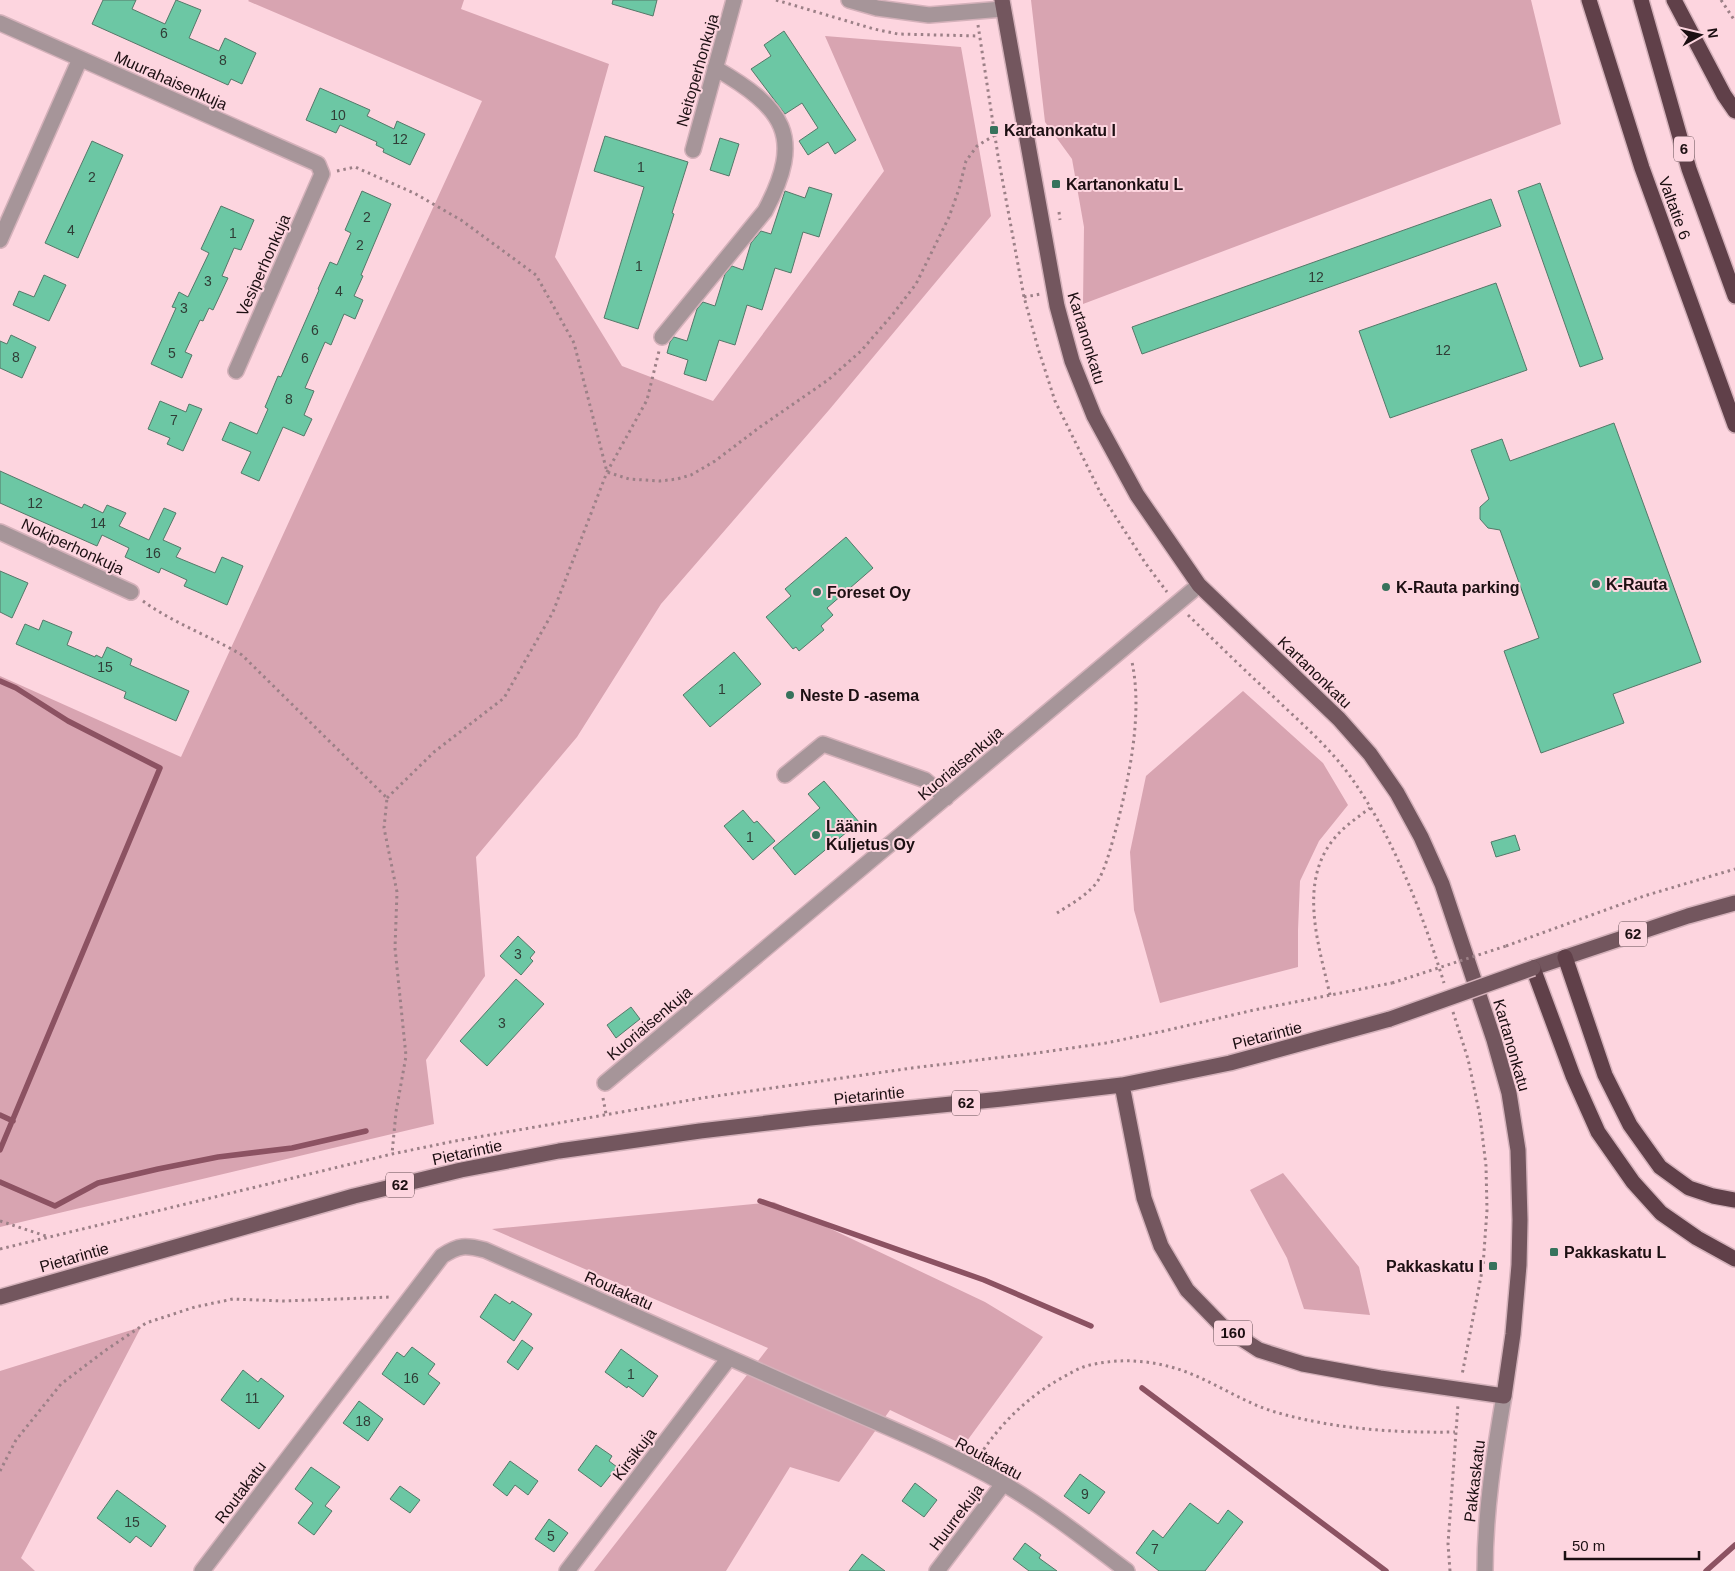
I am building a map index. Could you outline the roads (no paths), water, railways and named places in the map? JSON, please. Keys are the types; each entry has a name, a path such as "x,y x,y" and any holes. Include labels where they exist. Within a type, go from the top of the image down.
{"highway":[{"name":"Valtatie 6","path":"1589,0 1642,168 1735,425"},
{"name":"Valtatie 6","path":"1642,0 1689,169 1735,296"},
{"path":"1674,0 1724,95 1735,111"},
{"path":"1566,957 1605,1075 1630,1125 1660,1167 1688,1188 1712,1196 1735,1200"},
{"path":"1532,968 1573,1076 1598,1132 1633,1182 1661,1213 1696,1238 1735,1259"}],"main road":[{"name":"Kartanonkatu","path":"1002,4 1057,306 1072,361 1094,416 1137,495 1199,585 1339,719 1370,754 1397,793 1421,837 1442,884 1494,1040 1509,1093 1518,1150 1519,1265 1513,1334 1504,1396"},
{"name":"Pietarintie","path":"0,1297 354,1196 461,1170 559,1151 746,1126 1002,1099 1122,1084 1230,1062 1390,1019 1532,968 1688,916 1735,903"},
{"name":"160","path":"1122,1084 1144,1198 1161,1246 1187,1290 1222,1326 1259,1350 1303,1364 1380,1378 1504,1396"}],"street":[{"name":"Neitoperhonkuja","path":"692,150 734,0"},
{"path":"849,0 877,8 929,15 976,12 1002,4"},
{"name":"Muurahaisenkuja","path":"0,23 318,164 322,174"},
{"path":"0,240 80,59"},
{"path":"662,336 765,211 778,184 786,156 785,136 777,118 761,99 737,80 716,68"},
{"name":"Vesiperhonkuja","path":"236,371 322,174"},
{"name":"Nokiperhonkuja","path":"0,532 130,592"},
{"name":"Kuoriaisenkuja","path":"605,1083 1178,605 1199,585"},
{"path":"785,775 823,744 924,780 946,798"},
{"name":"Routakatu","path":"202,1571 442,1256 455,1248 467,1246 485,1250 921,1443 972,1468 1033,1502 1127,1571"},
{"name":"Kirsikuja","path":"567,1571 729,1358"},
{"name":"Pakkaskatu","path":"1485,1571 1485,1531 1493,1462 1504,1396"},
{"name":"Huurrekuja","path":"937,1571 1003,1484"}],"waterway":[{"path":"0,681 16,688 68,721 160,768 0,1150"},
{"path":"0,1115 13,1121"},
{"path":"0,1182 55,1206 98,1183 218,1157 292,1148 366,1131"},
{"path":"760,1201 984,1280 1091,1326"},
{"path":"1142,1388 1386,1571"},
{"path":"1706,1571 1735,1545"}],"place":[{"name":"Kartanonkatu I","path":"994,130"},
{"name":"Kartanonkatu L","path":"1056,184"},
{"name":"K-Rauta","path":"1596,584"},
{"name":"K-Rauta parking","path":"1386,587"},
{"name":"Foreset Oy","path":"817,592"},
{"name":"Neste D -asema","path":"790,695"},
{"name":"Läänin Kuljetus Oy","path":"816,835"},
{"name":"Pakkaskatu L","path":"1554,1252"},
{"name":"Pakkaskatu I","path":"1493,1266"}]}
